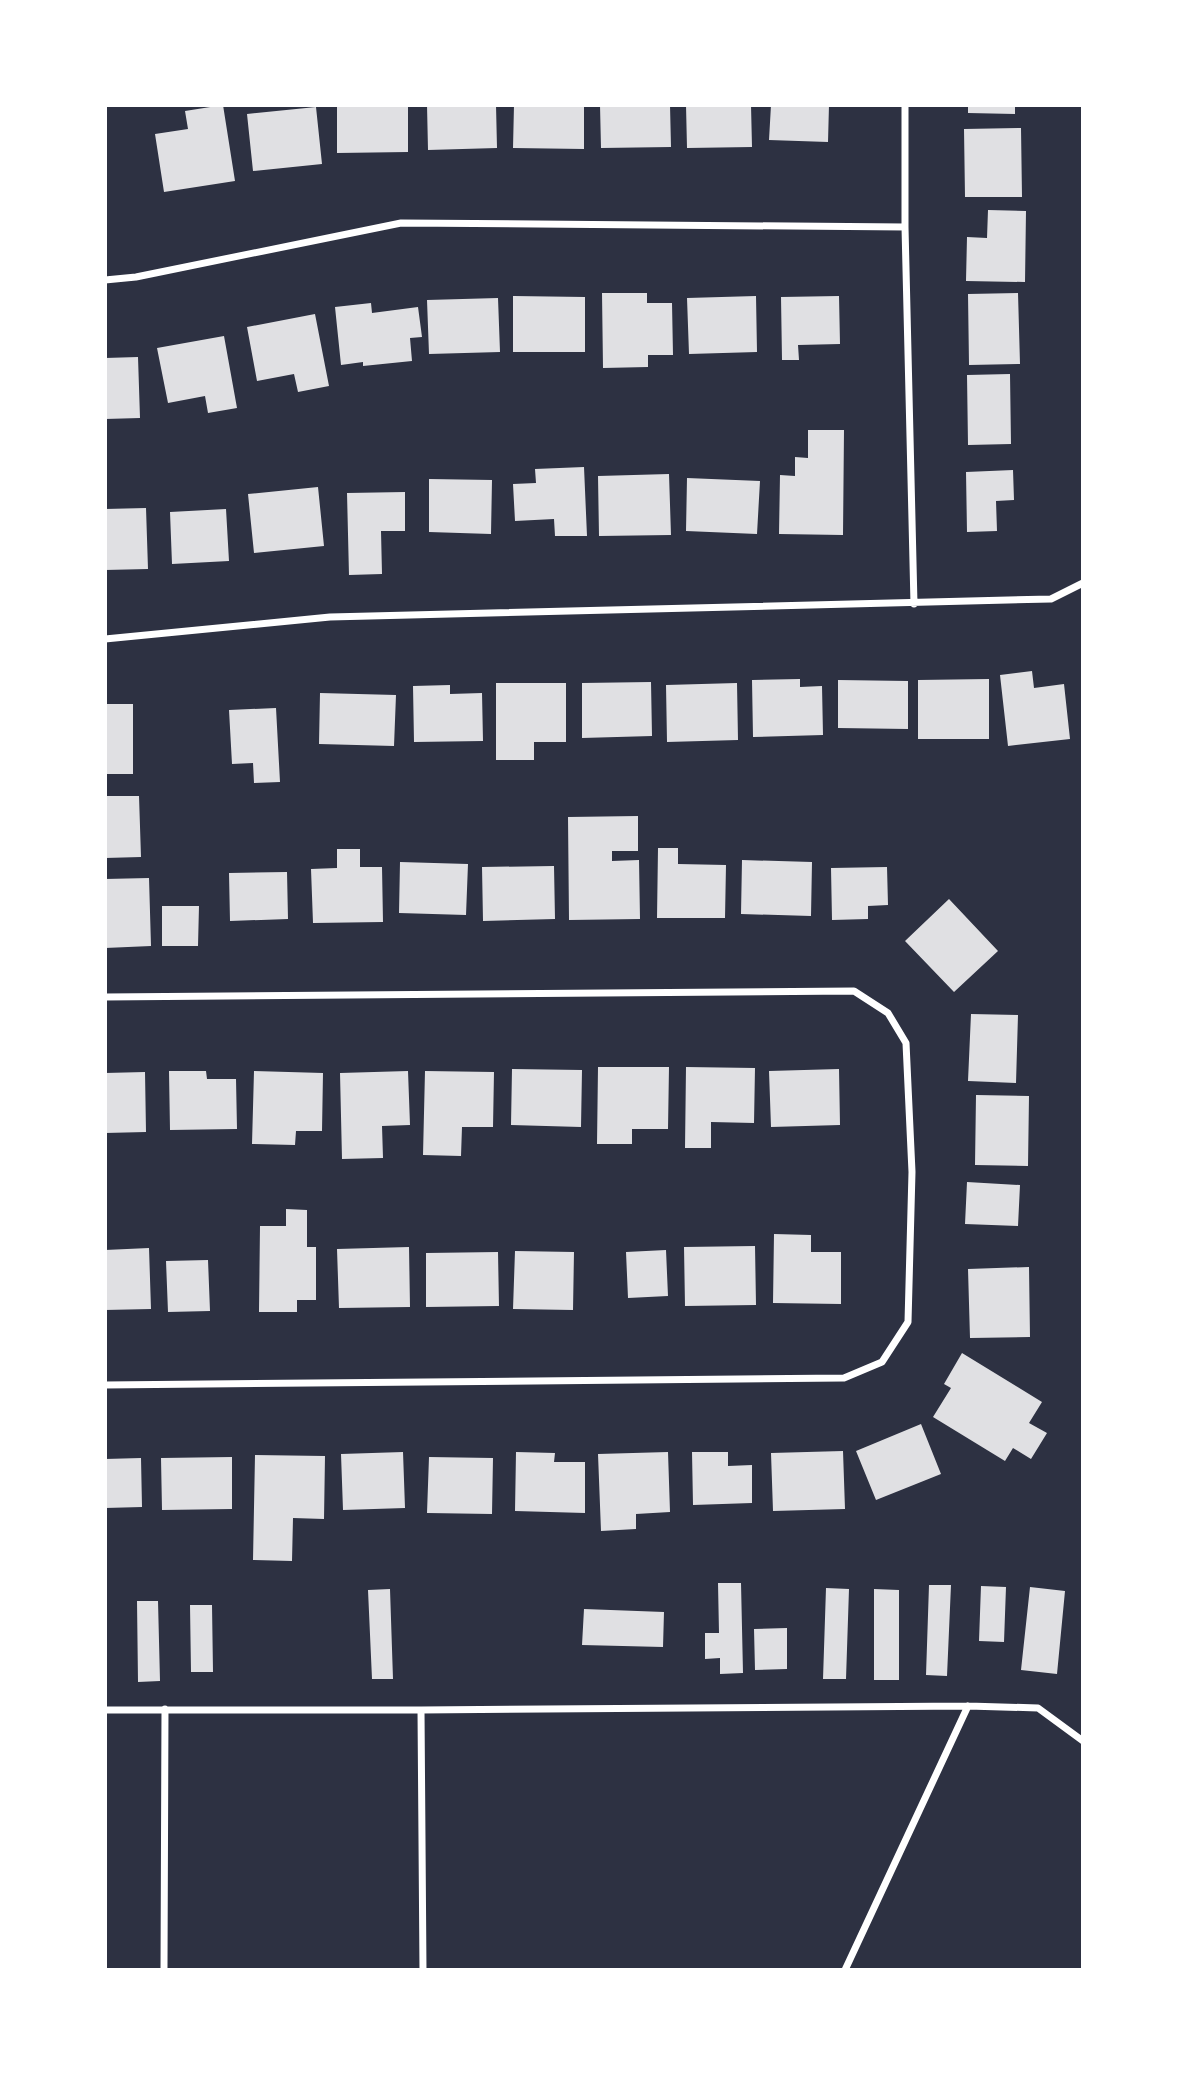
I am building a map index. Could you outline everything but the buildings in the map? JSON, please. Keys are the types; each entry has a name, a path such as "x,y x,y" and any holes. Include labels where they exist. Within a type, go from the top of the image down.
{"street":[{"path":"905,105 905,227 914,604"},
{"path":"105,280 136,277 401,223 905,227"},
{"path":"105,639 330,617 1051,599 1083,583"},
{"path":"105,997 854,991 888,1013 906,1043 912,1172 908,1322 882,1362 844,1378 105,1385"},
{"path":"845,1970 968,1706"},
{"path":"105,1710 968,1706 1038,1708 1083,1741"},
{"path":"164,1970 165,1709"},
{"path":"421,1710 422,1970"}]}
